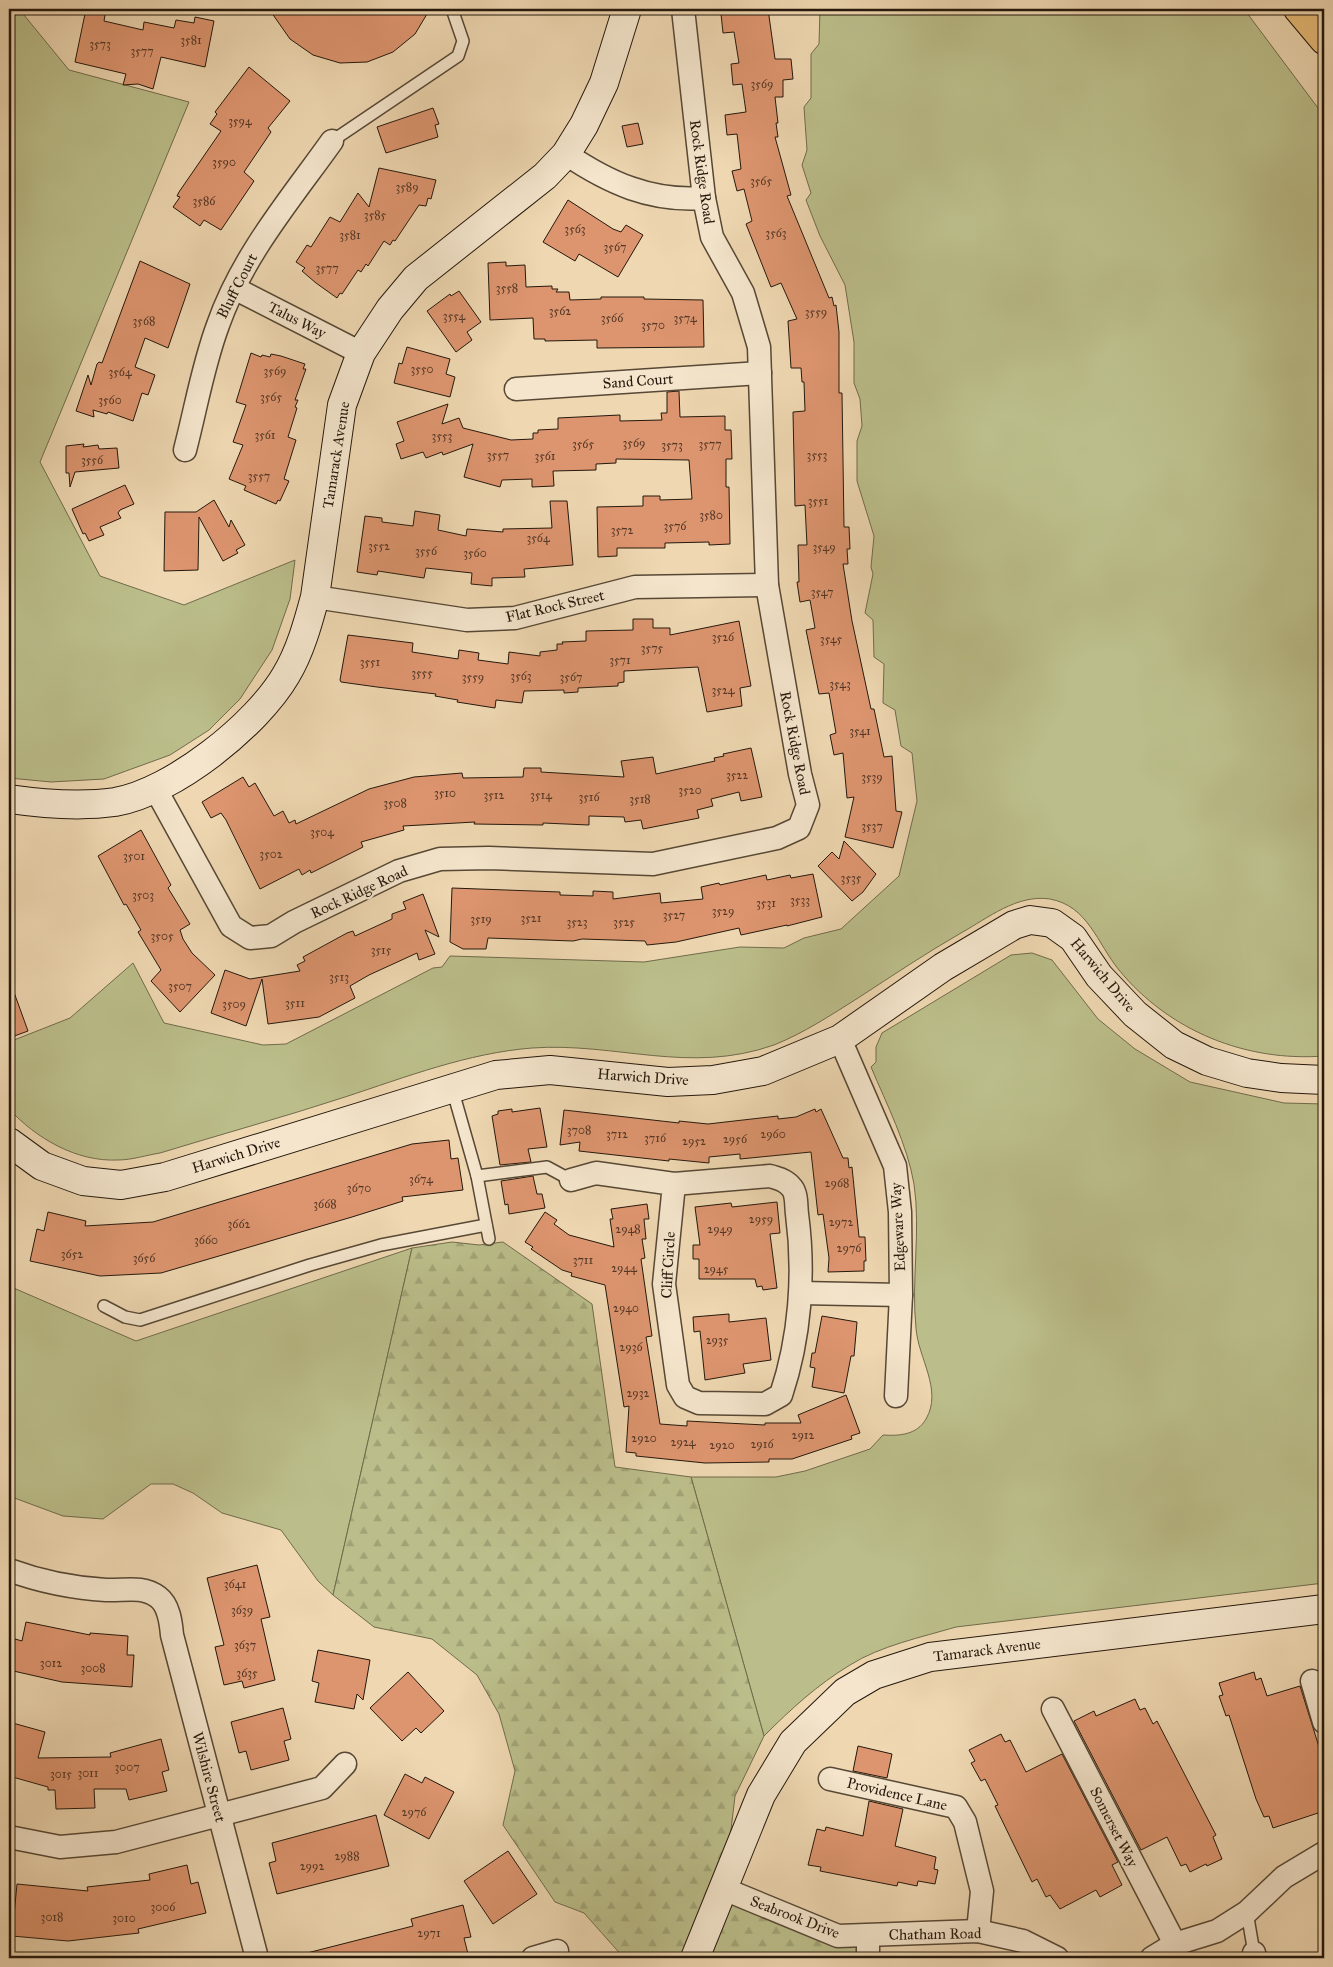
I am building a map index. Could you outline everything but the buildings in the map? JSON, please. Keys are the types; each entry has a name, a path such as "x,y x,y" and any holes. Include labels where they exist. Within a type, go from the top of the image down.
{"main road":[{"name":"Tamarack Avenue","path":"9,799 50,805 116,802 155,788 198,764 261,711 287,675 307,627 315,597 342,405 361,353 390,309 416,278 545,176 566,154 584,125 604,83 627,9"},
{"path":"1298,9 1324,40"},
{"name":"Harwich Drive","path":"12,1150 42,1166 83,1181 121,1185 165,1177 496,1075 550,1070 668,1082 713,1080 763,1071 840,1039 943,967 1014,925 1030,920 1052,923 1073,938 1100,976 1135,1014 1174,1045 1207,1061 1247,1073 1281,1078 1324,1080"},
{"name":"Tamarack Avenue","path":"695,1958 761,1795 793,1742 845,1692 874,1676 930,1657 1324,1609"}],"street":[{"name":"Rock Ridge Road","path":"155,788 231,926 250,938 271,936 294,922 399,871 440,859 489,858 653,864 777,838 799,828 808,805 800,774 767,585 759,347 743,293 712,237 704,198 683,9"},
{"name":"Bluff Court","path":"185,450 217,325 234,288 248,260 332,141"},
{"path":"566,154 592,171 630,190 682,200 704,198"},
{"name":"Talus Way","path":"234,288 361,353"},
{"name":"Sand Court","path":"516,389 760,373"},
{"name":"Flat Rock Street","path":"315,597 467,620 515,618 635,587 767,585"},
{"name":"Edgeware Way","path":"840,1039 895,1166 900,1212 901,1295 896,1396"},
{"path":"571,1180 596,1173 674,1184"},
{"name":"Cliff Circle","path":"770,1176 784,1180 794,1190 802,1248 801,1293 786,1379 781,1395 766,1404 699,1404 685,1397 678,1385 664,1284 674,1184 770,1176"},
{"path":"801,1293 901,1295"},
{"name":"Wilshire Street","path":"9,1570 52,1582 107,1590 136,1588 159,1597 170,1616 172,1635 257,1958"},
{"path":"1312,1681 1324,1722"},
{"name":"Somerset Way","path":"1053,1709 1175,1944"},
{"path":"9,1837 60,1847 116,1842 322,1788 345,1764"},
{"name":"Providence Lane","path":"830,1779 956,1808 965,1822 982,1891 978,1931"},
{"path":"1152,1958 1175,1944 1217,1931 1247,1912 1284,1877 1324,1852"},
{"name":"Seabrook Drive","path":"724,1889 868,1947"},
{"name":"Chatham Road","path":"868,1947 978,1931 1023,1940 1057,1958"},
{"path":"533,1958 557,1951"}],"lane":[{"path":"332,141 458,56 464,41 452,9"},
{"path":"452,1088 477,1176 489,1239"},
{"path":"477,1176 547,1168 571,1180"},
{"path":"104,1306 125,1317 140,1320 310,1265 381,1245 486,1225"},
{"path":"1247,1912 1254,1956"}],"green space":[{"path":"9,9 19,9 69,70 189,102 40,462 100,576 184,605 295,560 290,599 272,650 240,699 209,730 170,755 104,779 51,782 9,778"},
{"path":"820,9 1244,9 1324,116 1324,1056 1295,1057 1266,1054 1238,1048 1185,1026 1161,1010 1119,970 1083,917 1074,909 1050,899 1038,898 1014,904 992,914 796,1035 774,1045 743,1053 682,1058 563,1047 532,1048 484,1055 437,1067 160,1153 118,1160 102,1160 87,1157 58,1146 44,1138 9,1109 9,1042 70,1018 133,963 164,1023 263,1045 286,1044 433,968 442,967 450,956 644,962 740,947 784,948 804,938 841,929 899,876 917,801 912,753 901,746 895,710 883,703 884,664 874,657 873,620 865,613 873,574 871,567 874,536 857,481 857,441 862,426 860,399 854,383 854,342 845,285 820,236 806,200 811,193 802,165 807,150 804,107 811,98 811,54 819,44"},
{"path":"1032,953 1052,960 1098,1019 1135,1049 1190,1082 1284,1103 1324,1104 1324,1583 956,1627 915,1638 874,1652 850,1665 805,1698 764,1736 691,1477 776,1477 805,1471 870,1449 883,1435 901,1435 913,1431 926,1419 931,1408 932,1397 931,1385 916,1328 917,1220 914,1184 902,1139 871,1067 876,1062 876,1047 882,1033 1011,955"},
{"path":"452,1242 479,1245 503,1242 592,1304 615,1467 691,1477 764,1736 735,1796 724,1889 868,1936 868,1958 624,1958 584,1913 555,1902 503,1825 515,1771 499,1714 477,1675 432,1639 374,1627 333,1595 412,1248"},
{"path":"412,1248 333,1595 318,1581 281,1530 222,1513 193,1493 173,1484 151,1484 103,1519 63,1516 9,1496 9,1286 136,1341"}]}
